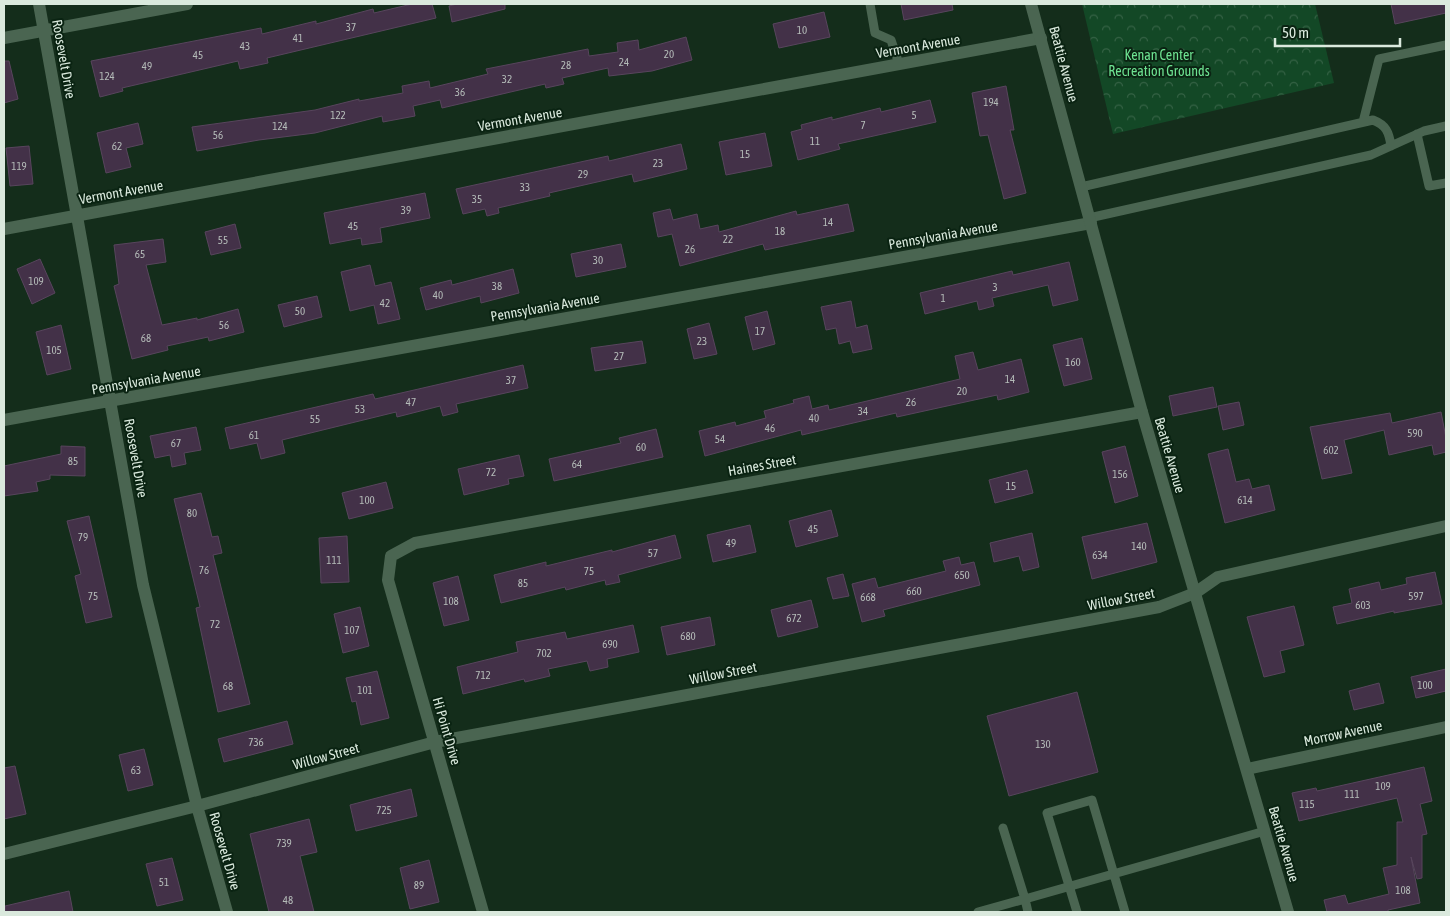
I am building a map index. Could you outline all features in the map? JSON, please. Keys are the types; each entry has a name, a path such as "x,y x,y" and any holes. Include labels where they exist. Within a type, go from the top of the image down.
{"street":[{"name":"Roosevelt Drive","path":"39,4 144,584 197,806 227,912"},
{"path":"4,38 187,4"},
{"name":"Beattie Avenue","path":"1031,4 1142,412 1288,912"},
{"name":"Vermont Avenue","path":"4,229 1041,38"},
{"name":"Pennsylvania Avenue","path":"4,420 111,402 1090,221"},
{"name":"Haines Street","path":"391,556 415,543 1142,412"},
{"name":"Willow Street","path":"4,854 197,806 435,742 1160,607 1195,593 1218,577 1446,526"},
{"name":"Hi Point Drive","path":"391,556 388,580 484,912"},
{"name":"Morrow Avenue","path":"1247,768 1446,727"}],"lane":[{"path":"870,4 875,33 891,40 899,64"},
{"path":"1364,122 1379,59 1446,45"},
{"path":"1081,187 1373,120 1384,124 1390,134 1391,146"},
{"path":"1090,221 1370,155 1417,134 1446,126"},
{"path":"1417,134 1429,186 1446,182"},
{"path":"1077,912 1047,813 1092,800 1125,912"},
{"path":"1003,828 1028,912"},
{"path":"978,912 1265,831"}],"green space":[{"name":"Kenan Center Recreation Grounds","path":"1082,4 1315,4 1334,83 1113,134"}],"building":[{"path":"412,4 432,4 436,18 267,58 268,63 240,69 238,61 122,88 123,91 100,97 91,61 261,28 262,34 316,21 316,24 373,9 374,13"},
{"path":"457,4 505,4 505,9 452,22 449,6"},
{"path":"901,4 952,4 953,10 904,20"},
{"path":"1391,4 1446,4 1446,13 1395,24"},
{"path":"824,12 830,37 779,48 773,24"},
{"path":"686,37 692,60 652,71 609,76 608,68 562,78 564,84 546,88 545,84 442,108 440,100 413,106 415,116 383,122 382,116 315,133 259,140 197,151 192,127 315,110 359,99 359,101 403,93 402,86 429,81 430,88 488,74 486,69 588,49 589,56 618,52 617,43 638,40 639,50"},
{"path":"4,61 9,61 18,99 4,103"},
{"path":"1006,86 1014,130 1010,130 1026,193 1004,199 988,135 980,136 972,93"},
{"path":"930,100 936,122 838,144 840,149 798,160 791,132 802,129 801,125 832,117 832,120 880,108 881,112"},
{"path":"138,123 143,144 126,148 131,167 106,173 97,133"},
{"path":"765,133 772,166 726,175 719,142"},
{"path":"681,144 687,169 634,182 632,174 549,193 550,196 498,208 499,213 487,216 485,209 463,214 456,189 608,156 609,161"},
{"path":"29,146 33,184 10,186 6,148"},
{"path":"425,193 430,218 380,228 382,242 362,245 361,238 330,244 324,213"},
{"path":"848,204 854,231 765,250 763,244 680,266 672,234 658,237 653,213 670,209 673,220 697,214 700,229 718,225 719,232 796,211 797,215"},
{"path":"235,224 241,248 211,255 205,232"},
{"path":"163,239 166,262 146,265 162,325 197,318 197,320 238,309 244,332 209,341 208,337 167,346 168,350 132,359 114,286 119,284 114,245"},
{"path":"621,244 626,267 576,277 571,254"},
{"path":"40,259 55,293 32,304 17,269"},
{"path":"1069,262 1078,300 1053,306 1048,285 992,298 994,306 979,310 977,301 925,314 920,293 1012,271 1013,275"},
{"path":"370,265 375,286 391,282 400,319 378,324 374,305 350,311 341,272"},
{"path":"513,269 519,293 481,303 480,296 426,310 420,288 451,280 452,285"},
{"path":"317,296 322,317 284,327 278,305"},
{"path":"851,301 856,328 867,325 872,349 853,353 850,341 839,344 836,328 826,330 821,307"},
{"path":"767,311 775,344 753,350 745,317"},
{"path":"709,323 717,354 694,359 687,329"},
{"path":"61,325 71,369 47,375 36,332"},
{"path":"1082,338 1092,379 1064,386 1053,345"},
{"path":"642,341 646,363 595,371 591,348"},
{"path":"973,352 978,370 1021,359 1029,392 998,400 997,395 897,417 896,413 802,435 801,430 705,456 699,431 735,422 736,426 766,418 764,411 794,403 793,400 809,396 812,409 828,405 829,410 960,379 955,356"},
{"path":"523,365 528,388 456,404 458,412 443,416 440,406 397,417 396,412 282,440 285,453 261,459 257,443 230,449 225,428 373,394 375,399"},
{"path":"1213,387 1217,407 1173,416 1169,396"},
{"path":"1239,402 1244,425 1223,430 1218,406"},
{"path":"1441,412 1446,438 1446,452 1434,455 1432,445 1389,455 1384,430 1344,440 1352,473 1322,479 1310,427 1390,413 1392,423"},
{"path":"196,427 201,450 184,453 186,464 172,467 170,455 155,458 150,436"},
{"path":"656,429 663,457 554,481 549,459 621,443 619,438"},
{"path":"61,446 85,447 85,476 50,475 50,479 36,482 38,491 4,496 4,466 61,454"},
{"path":"1125,446 1138,496 1115,503 1102,452"},
{"path":"1228,449 1236,482 1249,479 1252,489 1269,485 1275,510 1225,523 1208,454"},
{"path":"519,455 524,476 508,479 509,484 464,495 458,469"},
{"path":"1027,470 1033,493 995,503 989,480"},
{"path":"386,482 393,508 349,519 342,493"},
{"path":"201,493 212,537 218,536 222,553 213,555 250,704 218,712 196,608 200,607 174,499"},
{"path":"831,510 838,536 796,547 789,521"},
{"path":"89,516 112,617 86,623 75,576 81,574 67,521"},
{"path":"1147,523 1157,562 1092,579 1082,537"},
{"path":"750,525 756,552 713,562 707,535"},
{"path":"1032,533 1039,567 1023,571 1019,556 994,562 990,543"},
{"path":"675,535 681,558 618,575 620,582 606,585 605,580 566,590 565,587 501,603 494,575 546,562 546,566 612,550 612,552"},
{"path":"347,536 349,582 321,583 319,538"},
{"path":"959,557 961,565 974,562 980,585 883,610 885,616 862,622 852,584 875,578 878,588 946,571 943,561"},
{"path":"1435,572 1442,604 1394,613 1394,611 1337,624 1333,607 1352,603 1349,589 1379,582 1381,590 1407,584 1406,578"},
{"path":"843,574 849,596 833,599 827,578"},
{"path":"458,576 469,620 444,626 433,583"},
{"path":"811,600 818,627 778,637 771,610"},
{"path":"1294,606 1304,645 1280,651 1285,672 1264,677 1247,617"},
{"path":"360,607 369,646 343,653 334,614"},
{"path":"710,617 715,645 667,655 661,627"},
{"path":"633,625 639,652 607,659 608,667 590,671 587,661 548,669 550,676 525,682 524,679 463,694 457,667 518,652 516,642 565,632 567,639"},
{"path":"1446,669 1446,691 1416,698 1411,677"},
{"path":"377,671 389,718 361,725 356,701 352,702 346,678"},
{"path":"1379,683 1384,703 1354,710 1349,691"},
{"path":"1077,692 1098,772 1009,796 987,716"},
{"path":"287,721 293,744 224,762 218,739"},
{"path":"144,749 153,785 128,791 119,755"},
{"path":"15,766 26,814 4,819 4,768"},
{"path":"1424,767 1432,801 1420,804 1427,834 1422,835 1422,878 1417,879 1411,857 1420,903 1388,910 1388,912 1327,912 1324,900 1345,895 1348,904 1389,894 1383,868 1397,865 1397,822 1403,822 1397,798 1299,821 1292,793 1316,788 1317,791"},
{"path":"411,789 417,816 356,831 350,805"},
{"path":"309,819 317,852 300,856 314,912 269,912 250,834"},
{"path":"172,858 183,900 157,906 146,864"},
{"path":"429,860 439,902 410,909 400,868"},
{"path":"69,891 73,912 5,912 5,906"}]}
